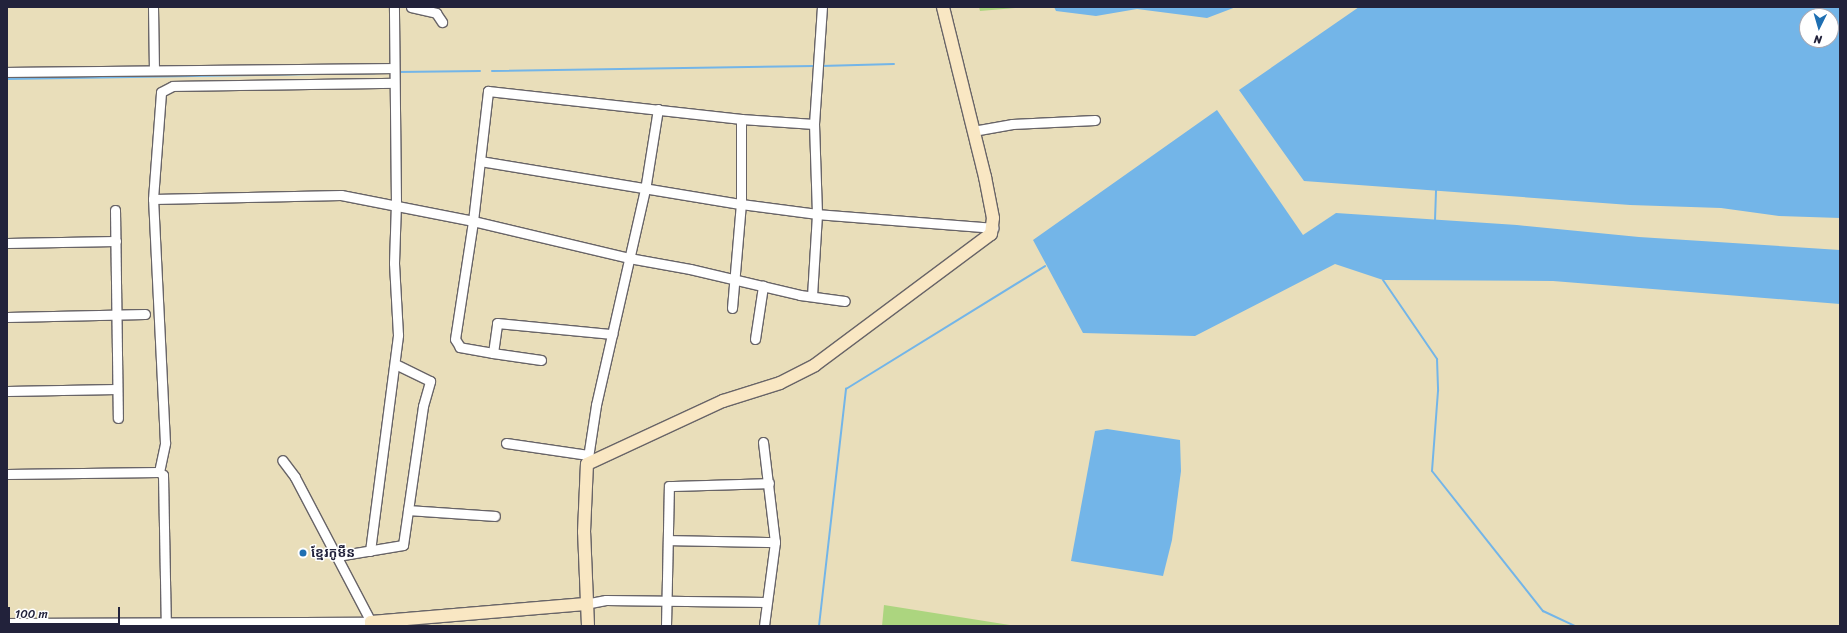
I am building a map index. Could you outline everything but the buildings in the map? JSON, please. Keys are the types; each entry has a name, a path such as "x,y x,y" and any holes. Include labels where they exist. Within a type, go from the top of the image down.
{"street":[{"path":"153,7 154,70"},
{"path":"370,550 398,335 394,263 396,204 393,69 394,7"},
{"path":"411,7 436,13 442,22"},
{"path":"812,296 817,214 814,124 822,7"},
{"path":"506,443 588,459 723,401 780,383 815,365 988,239 993,228 985,177 943,7"},
{"path":"7,72 393,69"},
{"path":"166,624 164,480 159,472 165,443 153,199 161,92 166,88 199,85 394,82"},
{"path":"541,360 460,347 456,344 473,221 487,94 491,90 741,119 814,124"},
{"path":"588,626 584,532 588,459 612,334 645,190 658,110"},
{"path":"732,308 740,204 741,119"},
{"path":"973,131 1012,124 1094,120"},
{"path":"480,161 645,190 740,204 817,214 993,228"},
{"path":"153,199 341,195 396,204 629,258 812,296 817,299 845,301"},
{"path":"115,210 118,418"},
{"path":"7,243 116,241"},
{"path":"755,338 763,286"},
{"path":"7,317 145,314"},
{"path":"493,353 496,325 498,322 612,334"},
{"path":"338,556 403,545 423,406 430,381 395,364"},
{"path":"7,391 117,389"},
{"path":"763,442 775,542 764,626"},
{"path":"282,460 295,477 338,556 371,624"},
{"path":"7,474 159,472"},
{"path":"666,626 669,486 769,484"},
{"path":"408,510 495,516"},
{"path":"668,540 775,542"},
{"path":"7,623 371,624 586,604 606,600 766,602"}],"green space":[{"path":"979,7 1026,7 980,11"},
{"path":"884,605 1016,626 882,626"}],"water":[{"path":"1054,7 1236,7 1207,18 1137,9 1096,16 1056,11"},
{"path":"1359,7 1840,7 1840,218 1779,216 1721,208 1630,205 1304,181 1239,90"},
{"path":"1217,110 1303,235 1336,213 1517,225 1639,237 1840,250 1840,304 1553,281 1383,280 1335,264 1195,336 1083,333 1033,240"},
{"path":"1107,429 1180,440 1181,471 1172,540 1163,576 1071,561 1095,431"}],"waterway":[{"path":"821,66 894,64"},
{"path":"492,71 814,66"},
{"path":"398,72 480,71"},
{"path":"7,79 375,73"},
{"path":"1435,220 1436,190"},
{"path":"819,626 846,389 1045,266"},
{"path":"1383,280 1437,359 1438,391 1432,471 1543,611 1575,626"}],"place":[{"name":"ខ្មែរកូមីន","path":"303,553"}]}
